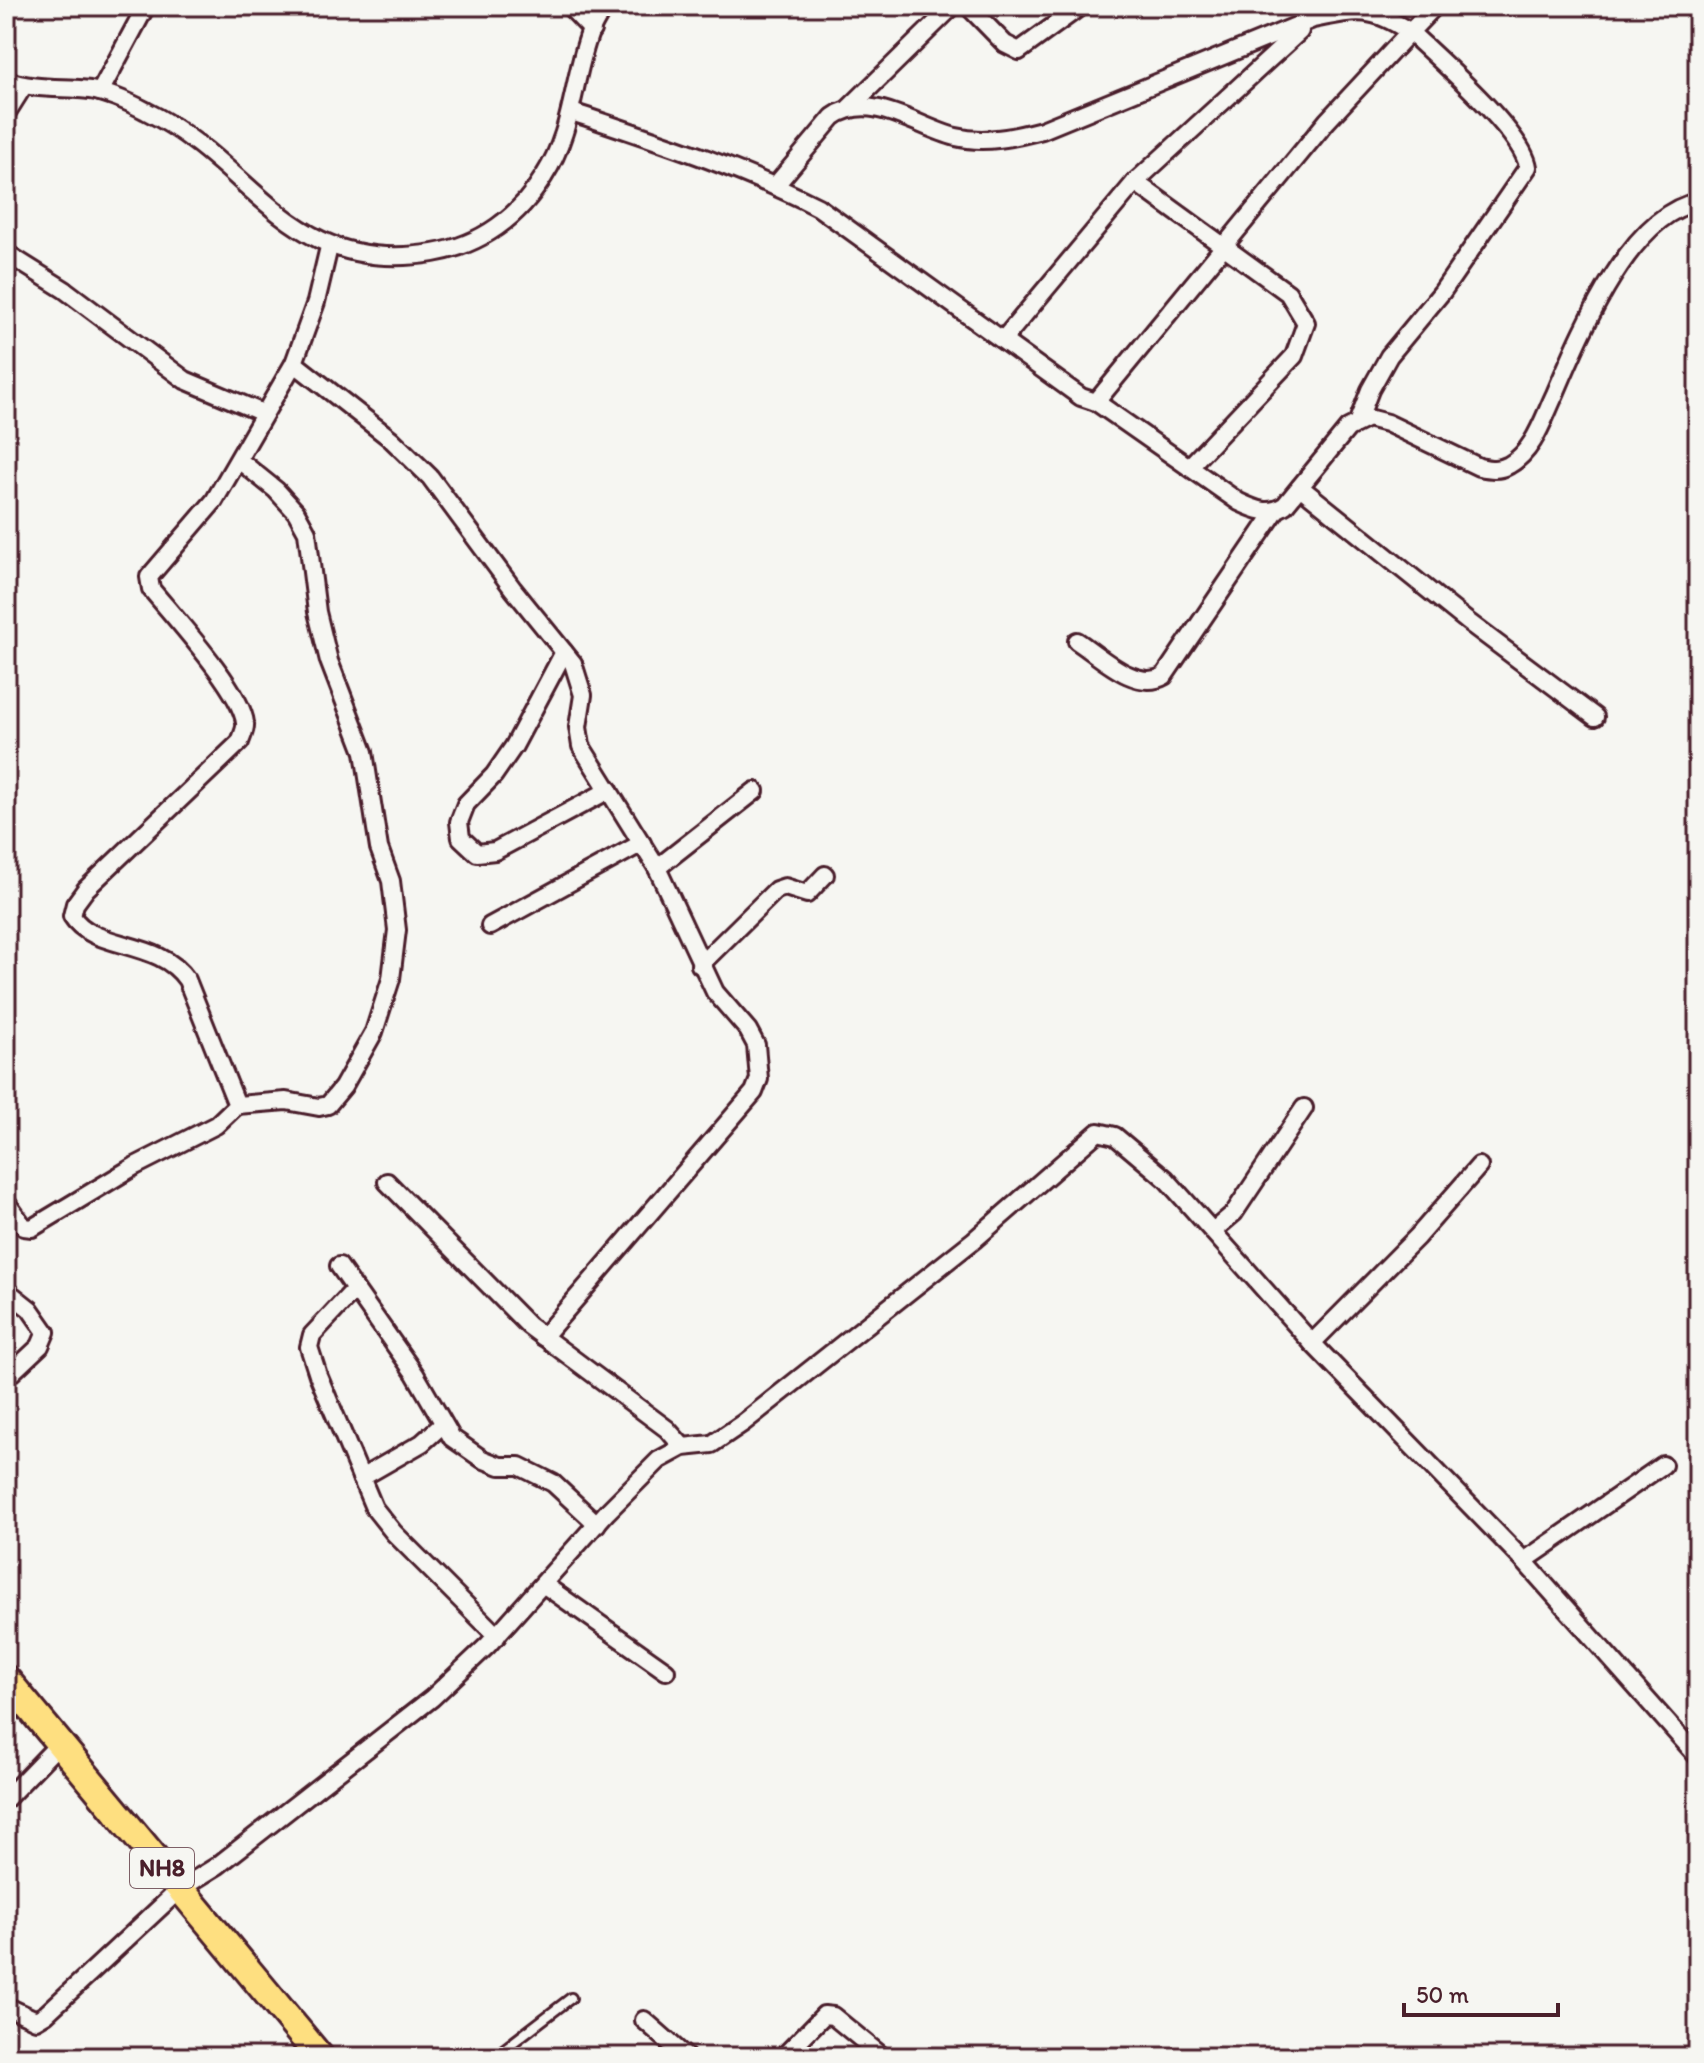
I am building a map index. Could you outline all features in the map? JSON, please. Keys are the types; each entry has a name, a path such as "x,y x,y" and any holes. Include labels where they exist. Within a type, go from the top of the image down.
{"highway":[{"name":"NH8","path":"6,1679 320,2057"}],"street":[{"path":"100,92 146,6"},
{"path":"569,6 592,30"},
{"path":"6,80 23,87 100,92 165,122 282,218 329,247 384,256 424,255 471,243 504,223 545,176 572,112 592,30 604,6"},
{"path":"776,185 833,117 849,108 953,6"},
{"path":"968,6 1005,44 1019,51 1081,6"},
{"path":"1096,402 1327,121 1435,6"},
{"path":"849,108 868,106 957,138 1010,138 1042,130 1254,46 1313,19 1376,9 1410,32 1507,129 1527,157 1528,167 1442,292 1389,356 1370,390 1358,421"},
{"path":"1003,340 1135,182 1313,19"},
{"path":"6,114 23,87"},
{"path":"572,112 776,185 818,207 1081,397 1096,402 1239,502 1275,512"},
{"path":"1135,182 1288,293 1306,323 1294,356 1190,466"},
{"path":"1077,641 1135,679 1155,681 1164,676 1275,512 1300,487 1348,428 1358,421 1368,418 1387,423 1479,467 1495,470 1508,466 1533,441 1601,296 1629,256 1654,225 1674,209 1698,202"},
{"path":"237,1105 187,980 178,966 166,957 95,935 78,926 72,916 75,904 86,889 240,742 246,726 241,709 213,666 151,589 149,577 214,501 240,461 263,413 294,363 316,302 329,247"},
{"path":"6,253 65,290 185,380 263,413"},
{"path":"294,363 391,439 430,477 564,652 581,678 583,695 578,727 581,746 657,868 715,992 748,1030 756,1045 759,1079 754,1092 543,1337"},
{"path":"6,1202 24,1227 32,1228 135,1166 216,1125 237,1105 286,1101 319,1107 328,1105 343,1087 374,1032 391,979 397,930 391,881 377,839 364,752 329,661 317,612 307,532 296,512 276,490 240,461"},
{"path":"1300,487 1467,621 1595,717"},
{"path":"564,652 514,746 494,775 466,804 459,822 461,838 477,853 495,851 609,790"},
{"path":"657,868 755,791"},
{"path":"490,926 642,843"},
{"path":"700,965 776,890 785,887 807,894 825,875"},
{"path":"1213,1231 1234,1213 1304,1108"},
{"path":"6,2006 36,2020 46,2014 180,1889 217,1866 432,1698 497,1636 659,1460 683,1447 712,1444 743,1423 974,1240 1098,1132 1115,1136 1166,1179 1312,1343 1524,1561 1660,1710 1698,1757"},
{"path":"1312,1343 1417,1237 1479,1166"},
{"path":"387,1182 543,1337 667,1429 683,1447"},
{"path":"339,1266 415,1374 452,1438 482,1459 500,1466 519,1466 553,1483 597,1524"},
{"path":"355,1289 320,1323 309,1347 361,1478 374,1508 394,1533 497,1636"},
{"path":"6,1290 35,1315 46,1332 40,1346 6,1378"},
{"path":"361,1478 422,1443 442,1425"},
{"path":"1524,1561 1663,1465"},
{"path":"543,1584 666,1671"},
{"path":"6,1799 58,1745"},
{"path":"783,2057 824,2015 833,2016 883,2057"},
{"path":"644,2020 686,2057"}],"lane":[{"path":"494,2057 571,1998"}]}
